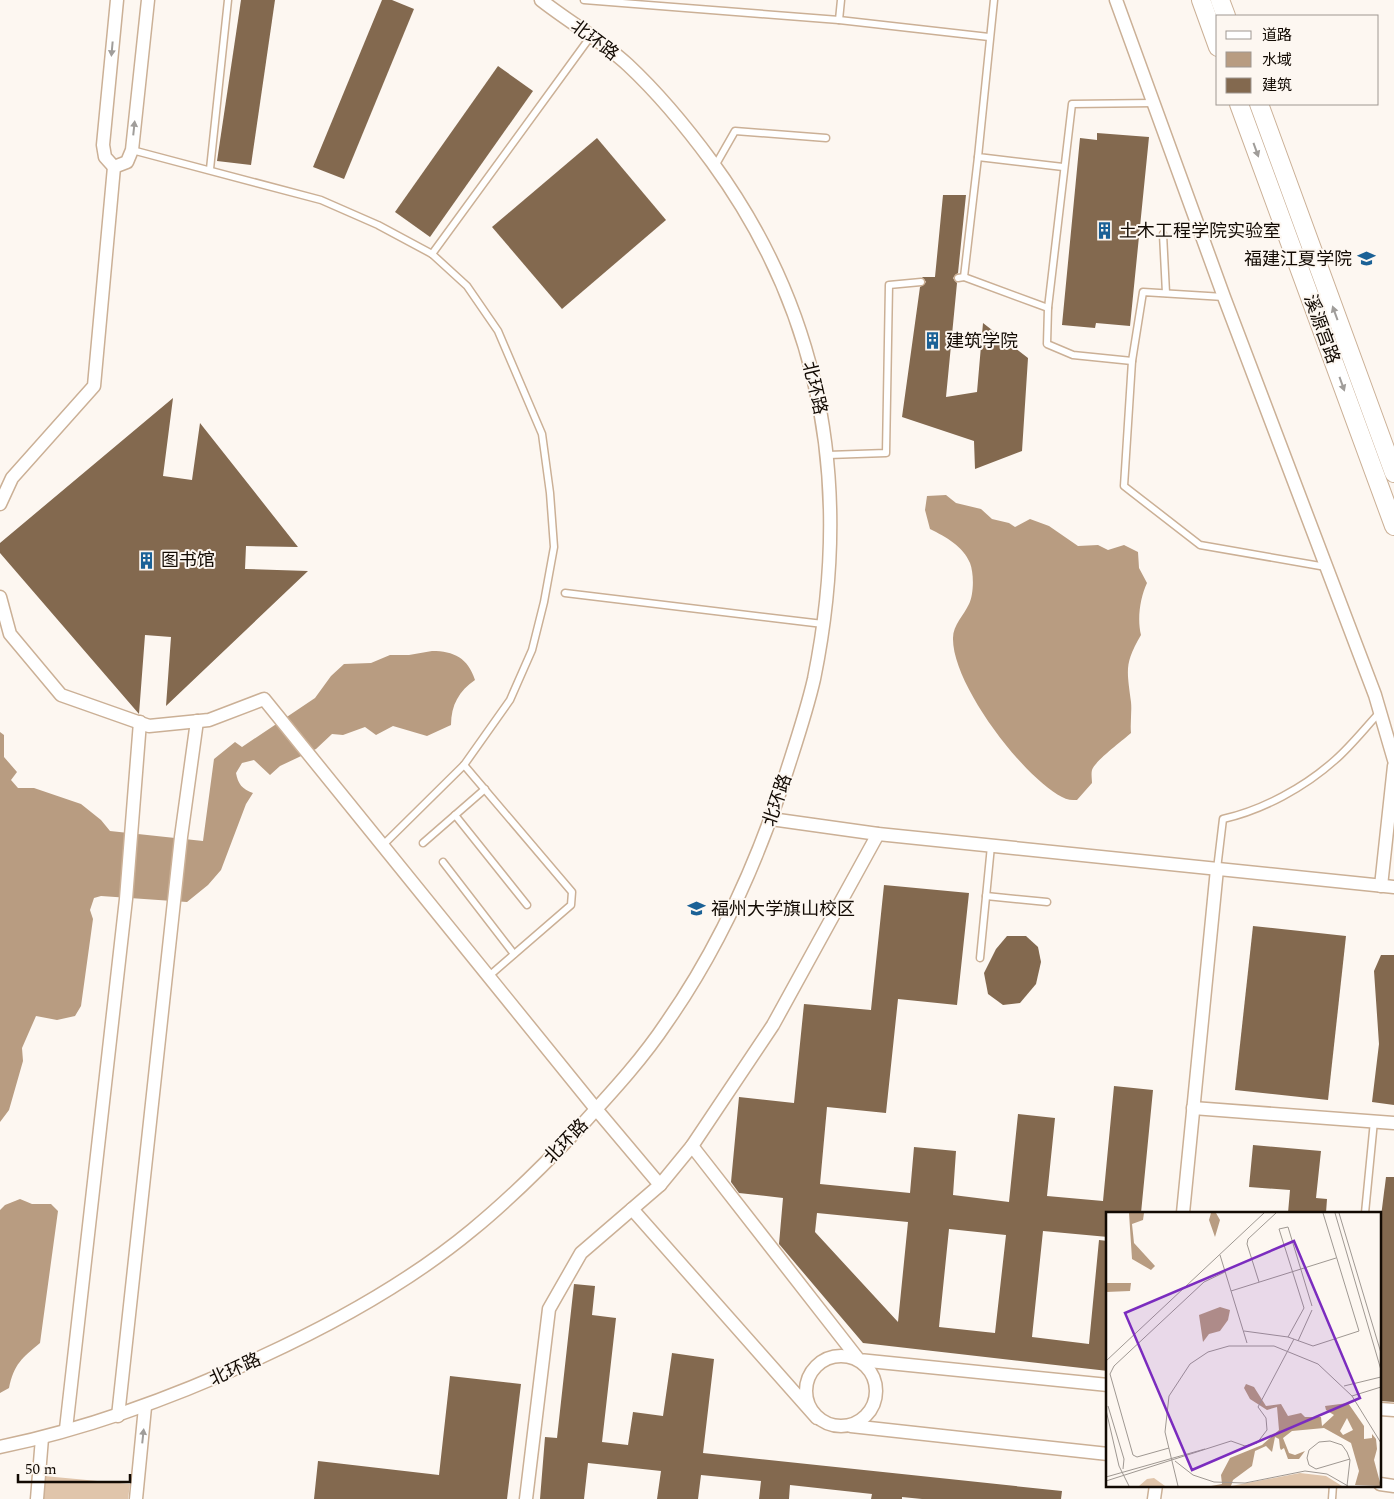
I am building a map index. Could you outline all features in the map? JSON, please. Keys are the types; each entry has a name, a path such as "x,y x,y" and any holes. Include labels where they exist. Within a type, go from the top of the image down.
{"main road":[{"path":"1201,0 1216,41"},
{"path":"1220,0 1226,15"},
{"name":"溪源宫路","path":"1239,105 1394,526"},
{"name":"溪源宫路","path":"1259,105 1394,474"}],"street":[{"path":"0,504 12,478 94,386 114,167 105,157 103,145 117,0"},
{"path":"114,167 127,162 132,150 148,0"},
{"name":"北环路","path":"0,1447 42,1438 66,1429 145,1407 276,1350 348,1314 394,1287 467,1234 502,1205 596,1109 642,1057 692,982 736,902 771,820 802,723 813,681 823,624 832,546 828,455 819,402 798,325 760,242 715,166 658,96 626,64 541,0"},
{"path":"1116,0 1224,297 1328,568 1380,712 1394,760"},
{"path":"0,597 10,634 61,696 149,726 210,720 264,699 596,1109 660,1185"},
{"path":"118,1416 181,837 197,721"},
{"path":"66,1429 126,899 140,722"},
{"path":"771,820 878,834 1388,886 1394,766"},
{"path":"526,1499 548,1309 581,1253 660,1185 692,1146 773,1025 878,834"},
{"path":"1183,1212 1217,869"},
{"path":"1193,1108 1394,1123"},
{"path":"692,1146 874,1378 876,1396 870,1412 851,1426"},
{"path":"632,1209 817,1418 833,1426 851,1426 1106,1454"},
{"path":"817,1418 810,1409 805,1387 809,1376 816,1366 825,1359 836,1356 848,1356 859,1360 1106,1384"},
{"path":"136,1499 145,1407"},
{"path":"37,1499 42,1438"},
{"path":"1154,1499 1156,1486"}],"lane":[{"path":"210,169 228,0"},
{"path":"584,0 839,20 989,37"},
{"path":"839,20 841,0"},
{"path":"994,0 978,156 961,278 1048,308"},
{"path":"432,254 591,36"},
{"path":"1132,361 1073,355 1047,344 1048,308 1063,167 1072,104 1155,103"},
{"path":"715,166 735,131 826,138"},
{"path":"132,150 210,169 321,200 378,225 432,254 467,286 498,331 542,434 550,492 554,547 544,602 532,650 510,700 464,765 383,845"},
{"path":"978,156 1063,167"},
{"path":"1162,234 1166,293"},
{"path":"828,455 886,452 889,285 921,282"},
{"path":"1224,297 1143,292 1132,361 1124,486 1200,544 1328,568"},
{"path":"565,594 823,624"},
{"path":"1217,869 1223,819 1272,801 1302,785 1335,760 1380,712"},
{"path":"464,765 572,892 571,905 489,976"},
{"path":"422,843 485,789"},
{"path":"455,815 527,904"},
{"path":"980,958 991,846"},
{"path":"443,862 514,954"},
{"path":"986,896 1047,902"},
{"path":"1365,1212 1374,1121"},
{"path":"1332,1499 1333,1486"}],"shaded area":[{"path":"44,1476 130,1484 128,1499 42,1499"}],"water":[{"path":"946,495 956,503 981,509 992,519 1009,523 1015,527 1030,519 1049,526 1078,546 1098,545 1108,550 1124,545 1138,552 1139,568 1147,583 1140,609 1141,635 1132,653 1128,667 1131,733 1094,766 1092,770 1092,783 1077,800 1062,797 1028,770 992,727 964,679 956,657 953,633 971,600 973,584 971,567 967,557 958,547 930,529 925,510 927,496"},
{"path":"432,651 447,652 459,657 468,666 475,680 464,689 457,699 452,711 451,725 427,736 393,726 376,735 365,727 343,735 332,734 316,749 280,766 270,775 254,760 242,763 236,773 238,780 243,788 253,793 246,804 221,870 208,885 187,902 101,896 94,898 90,910 93,919 81,1006 75,1016 57,1020 36,1016 22,1048 23,1061 9,1110 0,1122 0,732 4,735 4,757 17,772 11,780 18,788 34,788 81,804 101,820 110,831 203,841 214,759 235,742 242,747 315,698 331,676 344,664 371,663 390,655 409,655"},
{"path":"20,1199 32,1204 51,1204 58,1211 40,1343 16,1367 9,1388 0,1393 0,1210 5,1205"}],"building":[{"path":"241,0 275,0 251,165 217,161"},
{"path":"382,0 392,0 414,9 344,179 313,167"},
{"path":"498,66 533,91 430,237 395,212"},
{"name":"土木工程学院实验室","path":"1097,133 1149,137 1130,326 1096,323 1095,328 1062,325 1080,138 1097,140"},
{"path":"597,138 666,220 562,309 492,227"},
{"name":"建筑学院","path":"943,195 966,195 958,273 953,278 957,283 946,397 977,392 983,323 1028,358 1022,451 975,469 974,441 902,417 920,287 926,282 922,277 935,277"},
{"name":"图书馆","path":"173,398 163,476 192,480 200,423 298,547 246,546 245,569 308,571 166,706 171,637 145,635 139,714 0,553 0,543"},
{"path":"884,885 969,893 957,1005 898,999 886,1113 827,1107 820,1184 910,1193 914,1147 956,1151 953,1195 1009,1202 1018,1114 1055,1118 1047,1196 1103,1201 1114,1086 1153,1090 1141,1212 1106,1212 1106,1237 1043,1231 1032,1337 1089,1344 1099,1240 1106,1241 1106,1371 863,1343 779,1244 783,1198 739,1193 731,1182 739,1097 794,1103 804,1004 871,1010","holes":["817,1213 908,1222 898,1322 815,1232","949,1229 1006,1235 995,1333 939,1327"]},
{"path":"1253,926 1346,936 1328,1100 1235,1090"},
{"path":"1007,936 1026,936 1038,947 1041,962 1036,984 1020,1003 1003,1005 988,994 984,973 996,949"},
{"path":"1381,955 1394,955 1394,1105 1372,1102 1379,1044 1374,971"},
{"path":"1253,1145 1321,1151 1316,1198 1327,1199 1326,1212 1288,1212 1290,1190 1249,1187"},
{"path":"1386,1177 1394,1177 1394,1402 1382,1401 1382,1212"},
{"path":"574,1284 595,1286 592,1315 616,1318 602,1442 628,1445 633,1412 663,1416 672,1353 714,1359 703,1453 1062,1491 1061,1499 922,1499 902,1497 902,1499 871,1499 872,1494 790,1485 789,1499 759,1499 761,1481 701,1475 698,1499 657,1499 661,1471 588,1463 584,1499 540,1499 545,1437 557,1438"},
{"path":"450,1376 521,1384 507,1499 314,1499 318,1461 439,1475"}],"place":[{"name":"土木工程学院实验室","path":"1105,231"},
{"name":"福建江夏学院","path":"1366,259"},
{"name":"建筑学院","path":"932,341"},
{"name":"图书馆","path":"147,560"},
{"name":"福州大学旗山校区","path":"697,909"}]}
